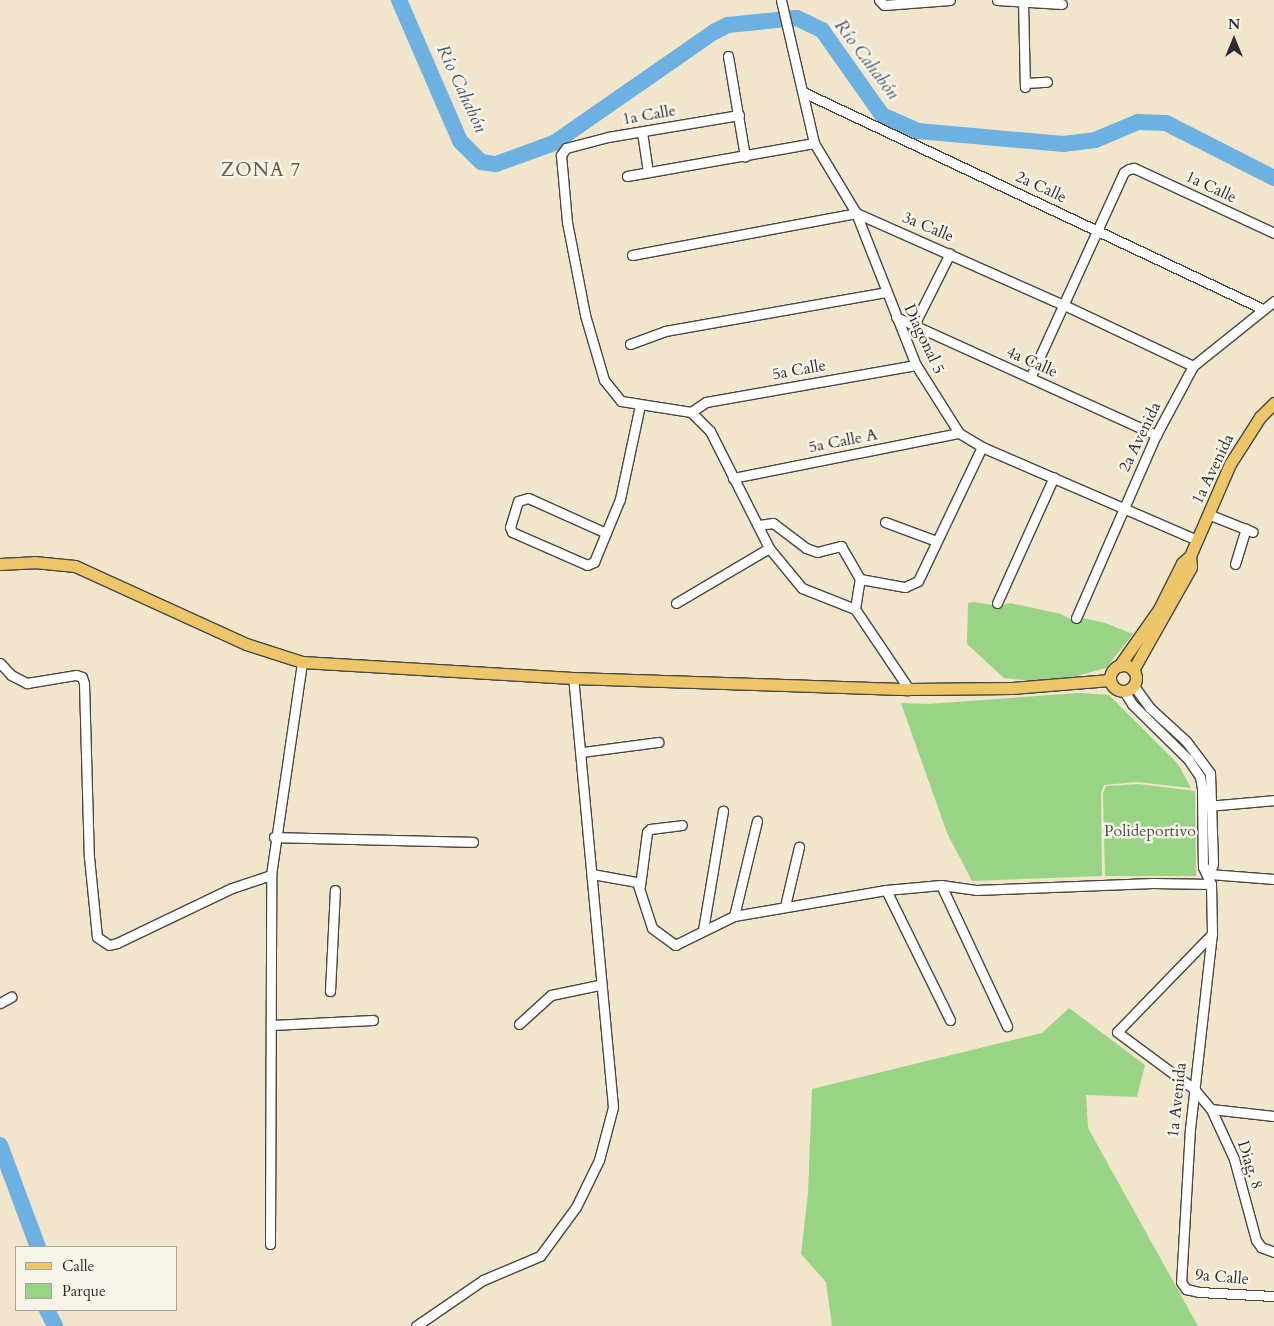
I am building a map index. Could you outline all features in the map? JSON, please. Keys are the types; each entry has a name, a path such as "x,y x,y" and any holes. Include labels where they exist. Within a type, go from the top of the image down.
{"main road":[{"name":"1a Avenida","path":"1119,666 1159,609 1182,563 1190,556 1230,464 1260,417 1274,403"},
{"name":"1a Avenida","path":"1133,670 1191,566 1190,556"},
{"path":"0,564 34,562 75,566 246,644 302,662 573,678 909,689 1012,688 1110,680"},
{"path":"1119,666 1133,670 1136,677 1129,688 1115,688 1110,680 1112,672 1119,666"}],"street":[{"path":"879,0 884,6 950,0"},
{"path":"997,0 1062,4"},
{"path":"1023,1 1025,85 1047,82"},
{"name":"Diagonal 5","path":"781,2 788,38 805,93 814,143 856,213 916,365 959,433 982,447 1197,540"},
{"path":"728,56 739,115 744,157"},
{"name":"2a Calle","path":"805,93 1263,309"},
{"name":"1a Calle","path":"640,405 622,401 604,380 588,324 568,222 561,155 566,148 739,115"},
{"path":"642,132 648,172"},
{"path":"628,176 744,157 814,143"},
{"name":"1a Calle","path":"1098,230 1124,172 1134,168 1274,233"},
{"path":"632,254 856,213"},
{"name":"3a Calle","path":"856,213 950,253 1193,366"},
{"path":"1030,378 1098,230"},
{"path":"914,325 950,253"},
{"path":"630,344 665,330 886,292"},
{"name":"2a Avenida","path":"1076,618 1156,435 1193,366 1274,301"},
{"name":"4a Calle","path":"896,317 1156,435"},
{"name":"5a Calle","path":"691,412 706,402 916,365"},
{"path":"606,533 528,498 518,501 510,527 512,532 587,565 594,562 620,500 640,405 691,412 710,430 732,478 770,548 802,588 855,609 909,689"},
{"name":"5a Calle A","path":"732,478 959,433"},
{"path":"860,579 912,585 918,581 982,447"},
{"path":"997,604 1054,477"},
{"path":"1208,514 1250,530 1235,564"},
{"path":"885,522 936,541"},
{"path":"758,525 773,523 806,548 817,552 841,546 860,579 855,609"},
{"path":"676,604 770,548"},
{"path":"270,1244 271,875 274,837 302,662"},
{"path":"0,663 11,675 27,683 76,674 82,677 84,683 90,857 97,937 109,945 117,943 232,888 271,875"},
{"path":"416,1326 483,1280 540,1256 576,1207 599,1160 613,1107 613,1086 599,984 582,752 573,678"},
{"path":"1129,688 1132,704 1195,769 1200,777 1207,806 1213,864 1209,874 1274,879"},
{"path":"582,752 658,742"},
{"path":"1207,806 1274,800"},
{"path":"703,930 723,811"},
{"path":"734,916 757,821"},
{"path":"682,825 650,829 647,832 640,886 648,921 663,938 676,945 734,916 886,890 941,884 976,890 1211,884"},
{"path":"274,837 473,842"},
{"path":"785,906 799,847"},
{"path":"592,874 631,879 640,886"},
{"name":"1a Avenida","path":"1179,1272 1194,1089 1212,934 1209,874"},
{"path":"941,884 1007,1026"},
{"path":"330,991 335,890"},
{"path":"886,890 950,1020"},
{"name":"Diag. 8","path":"1212,934 1116,1032 1194,1089 1211,1109 1234,1159 1256,1240 1261,1248 1274,1252"},
{"path":"520,1024 551,995 599,984"},
{"path":"0,1003 11,997"},
{"path":"272,1025 373,1020"},
{"path":"1211,1109 1274,1116"},
{"name":"9a Calle","path":"1179,1272 1186,1289 1274,1296"}],"green space":[{"path":"968,603 1000,606 1010,603 1061,614 1074,621 1083,618 1105,623 1133,634 1106,668 1069,678 1031,681 1004,678 967,644"},
{"path":"1079,693 1109,695 1178,764 1191,788 1137,782 1104,785 1101,793 1102,876 972,881 947,833 901,703 928,704"},
{"name":"Polideportivo","path":"1138,784 1195,791 1196,876 1105,876 1103,793 1106,786"},
{"path":"1069,1008 1145,1065 1137,1097 1086,1095 1088,1128 1198,1326 832,1326 826,1282 801,1254 808,1193 812,1089 1042,1033"}],"waterway":[{"name":"Río Cahabón","path":"399,0 460,141 481,162 496,164 554,143 714,32 728,25 797,18 822,30 882,115 918,131 1063,144 1095,140 1138,122 1166,123 1274,178"},
{"path":"0,1145 38,1246"},
{"path":"48,1311 55,1326"}],"district":[{"name":"ZONA 7","path":"261,171"}]}
